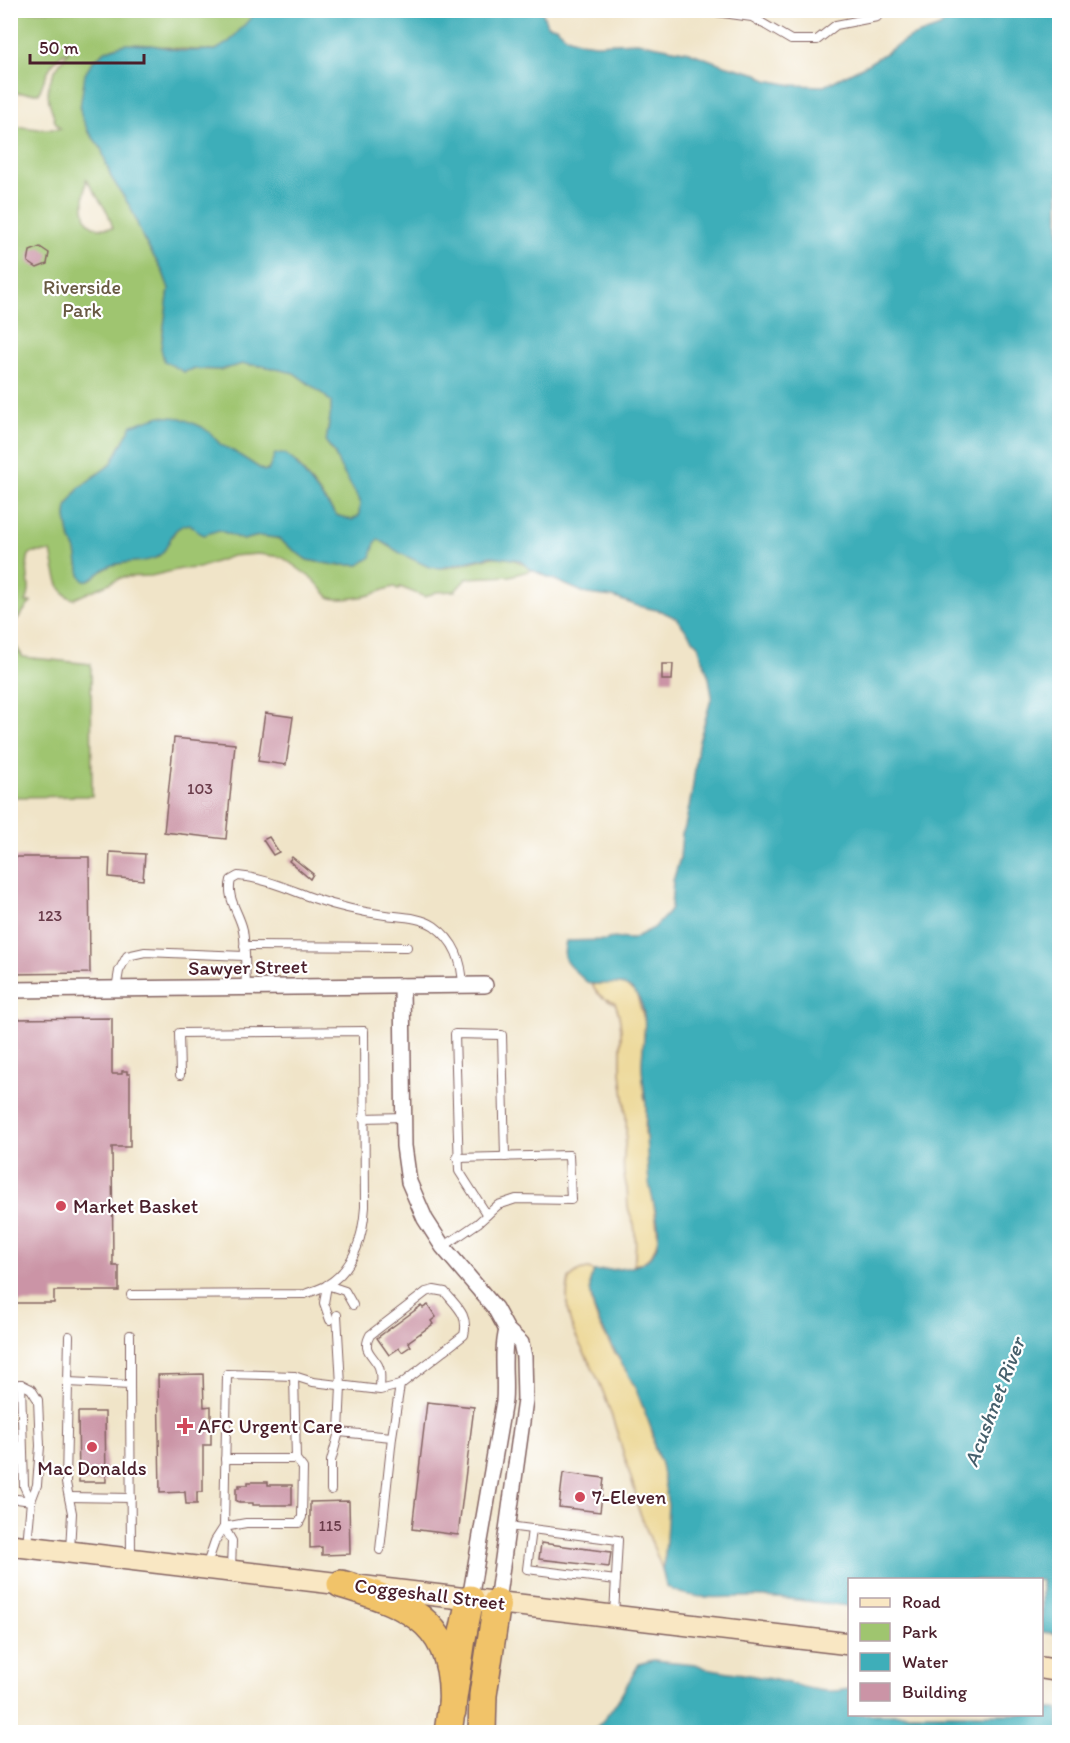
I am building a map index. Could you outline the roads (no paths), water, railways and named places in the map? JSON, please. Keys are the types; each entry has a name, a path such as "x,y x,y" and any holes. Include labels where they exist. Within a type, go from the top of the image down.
{"highway":[{"path":"341,1584 403,1606 422,1618 430,1627 442,1646 450,1671 450,1722"},
{"path":"450,1722 470,1599"},
{"path":"482,1732 483,1695 497,1602"}],"main road":[{"name":"Coggeshall Street","path":"19,1546 848,1644"},
{"path":"1043,1668 1059,1671"}],"street":[{"path":"402,986 404,1146 409,1182 425,1219 443,1247 495,1308 507,1330 521,1343 526,1386 497,1602"},
{"name":"Sawyer Street","path":"10,990 485,986"},
{"path":"470,1599 506,1382 503,1345 507,1330"}],"lane":[{"path":"702,10 752,17 791,40 817,40 836,26 877,17"},
{"path":"246,988 240,917 231,902 229,889 231,880 238,876 273,882 315,898 367,913 411,918 432,924 447,937 457,952 462,969 463,986"},
{"path":"244,946 406,947"},
{"path":"116,989 119,971 127,956 145,952 244,956"},
{"path":"130,1295 305,1294 327,1285 339,1275 357,1248 363,1230 365,1207 364,1030 179,1033 180,1075"},
{"path":"487,1215 459,1171 454,1034 502,1035 505,1156"},
{"path":"363,1118 404,1117"},
{"path":"443,1247 498,1205 516,1199 571,1200 569,1155 458,1158"},
{"path":"327,1285 345,1291 353,1305"},
{"path":"327,1285 324,1303 334,1317 341,1385 339,1432 331,1461 331,1490"},
{"path":"231,1571 231,1541 224,1527 227,1374 294,1376 313,1382 380,1390 400,1385 464,1335 466,1324 463,1315 445,1292 434,1290 426,1292 370,1335 366,1350 380,1372 380,1390"},
{"path":"130,1335 131,1559"},
{"path":"69,1336 66,1483 72,1513 70,1552"},
{"path":"206,1568 215,1541 224,1527 246,1522 299,1523 302,1517 303,1468 296,1459 294,1376"},
{"path":"68,1382 130,1385"},
{"path":"10,1384 21,1384 31,1389 38,1400 40,1446 37,1485 19,1546"},
{"path":"21,1384 24,1486 31,1501"},
{"path":"380,1550 400,1385"},
{"path":"339,1432 392,1437"},
{"path":"225,1459 296,1459"},
{"path":"69,1497 131,1498"},
{"path":"10,1498 31,1501"},
{"path":"508,1526 618,1540 614,1616"},
{"path":"532,1529 527,1569 616,1580"}],"water":[{"name":"Acushnet River","path":"257,11 542,11 547,25 556,27 567,37 581,42 596,44 637,42 689,52 758,74 766,80 793,85 824,86 868,64 909,38 940,27 956,11 1059,11 1059,1634 1043,1632 1043,1578 848,1578 848,1606 766,1597 701,1597 676,1592 666,1586 662,1569 668,1505 661,1464 654,1446 653,1433 635,1387 600,1324 590,1289 594,1271 629,1268 644,1262 651,1257 657,1242 658,1225 647,1164 646,1108 642,1070 645,1028 643,1010 636,994 627,986 586,982 567,962 564,952 566,941 632,939 654,928 671,907 673,881 680,858 682,834 692,792 698,745 712,696 709,678 698,645 676,618 661,611 613,597 587,594 532,570 519,560 491,556 441,568 429,567 378,539 371,557 359,565 335,565 307,560 277,538 259,536 243,540 219,530 204,535 190,524 175,531 166,548 157,557 145,561 112,565 84,581 80,575 76,551 69,535 67,506 79,488 111,464 132,425 160,416 181,418 202,427 221,445 264,471 268,471 275,454 285,454 294,461 336,515 352,520 359,516 360,501 334,452 326,442 331,402 324,395 294,373 263,366 243,364 220,370 193,369 184,372 164,361 161,348 169,289 163,272 143,238 131,208 111,177 101,148 88,131 81,115 85,74 93,61 107,50 125,44 151,45 183,51 216,50 229,42"},
{"path":"653,1660 696,1664 705,1668 763,1677 819,1690 848,1689 848,1716 1043,1716 1043,1709 1059,1709 1059,1732 591,1732 612,1709 639,1664"}],"place":[{"name":"Market Basket","path":"61,1206"},
{"name":"AFC Urgent Care","path":"185,1426"},
{"name":"Mac Donalds","path":"92,1447"},
{"name":"7-Eleven","path":"580,1497"}],"park label":[{"name":"Riverside Park","path":"82,298"}]}
